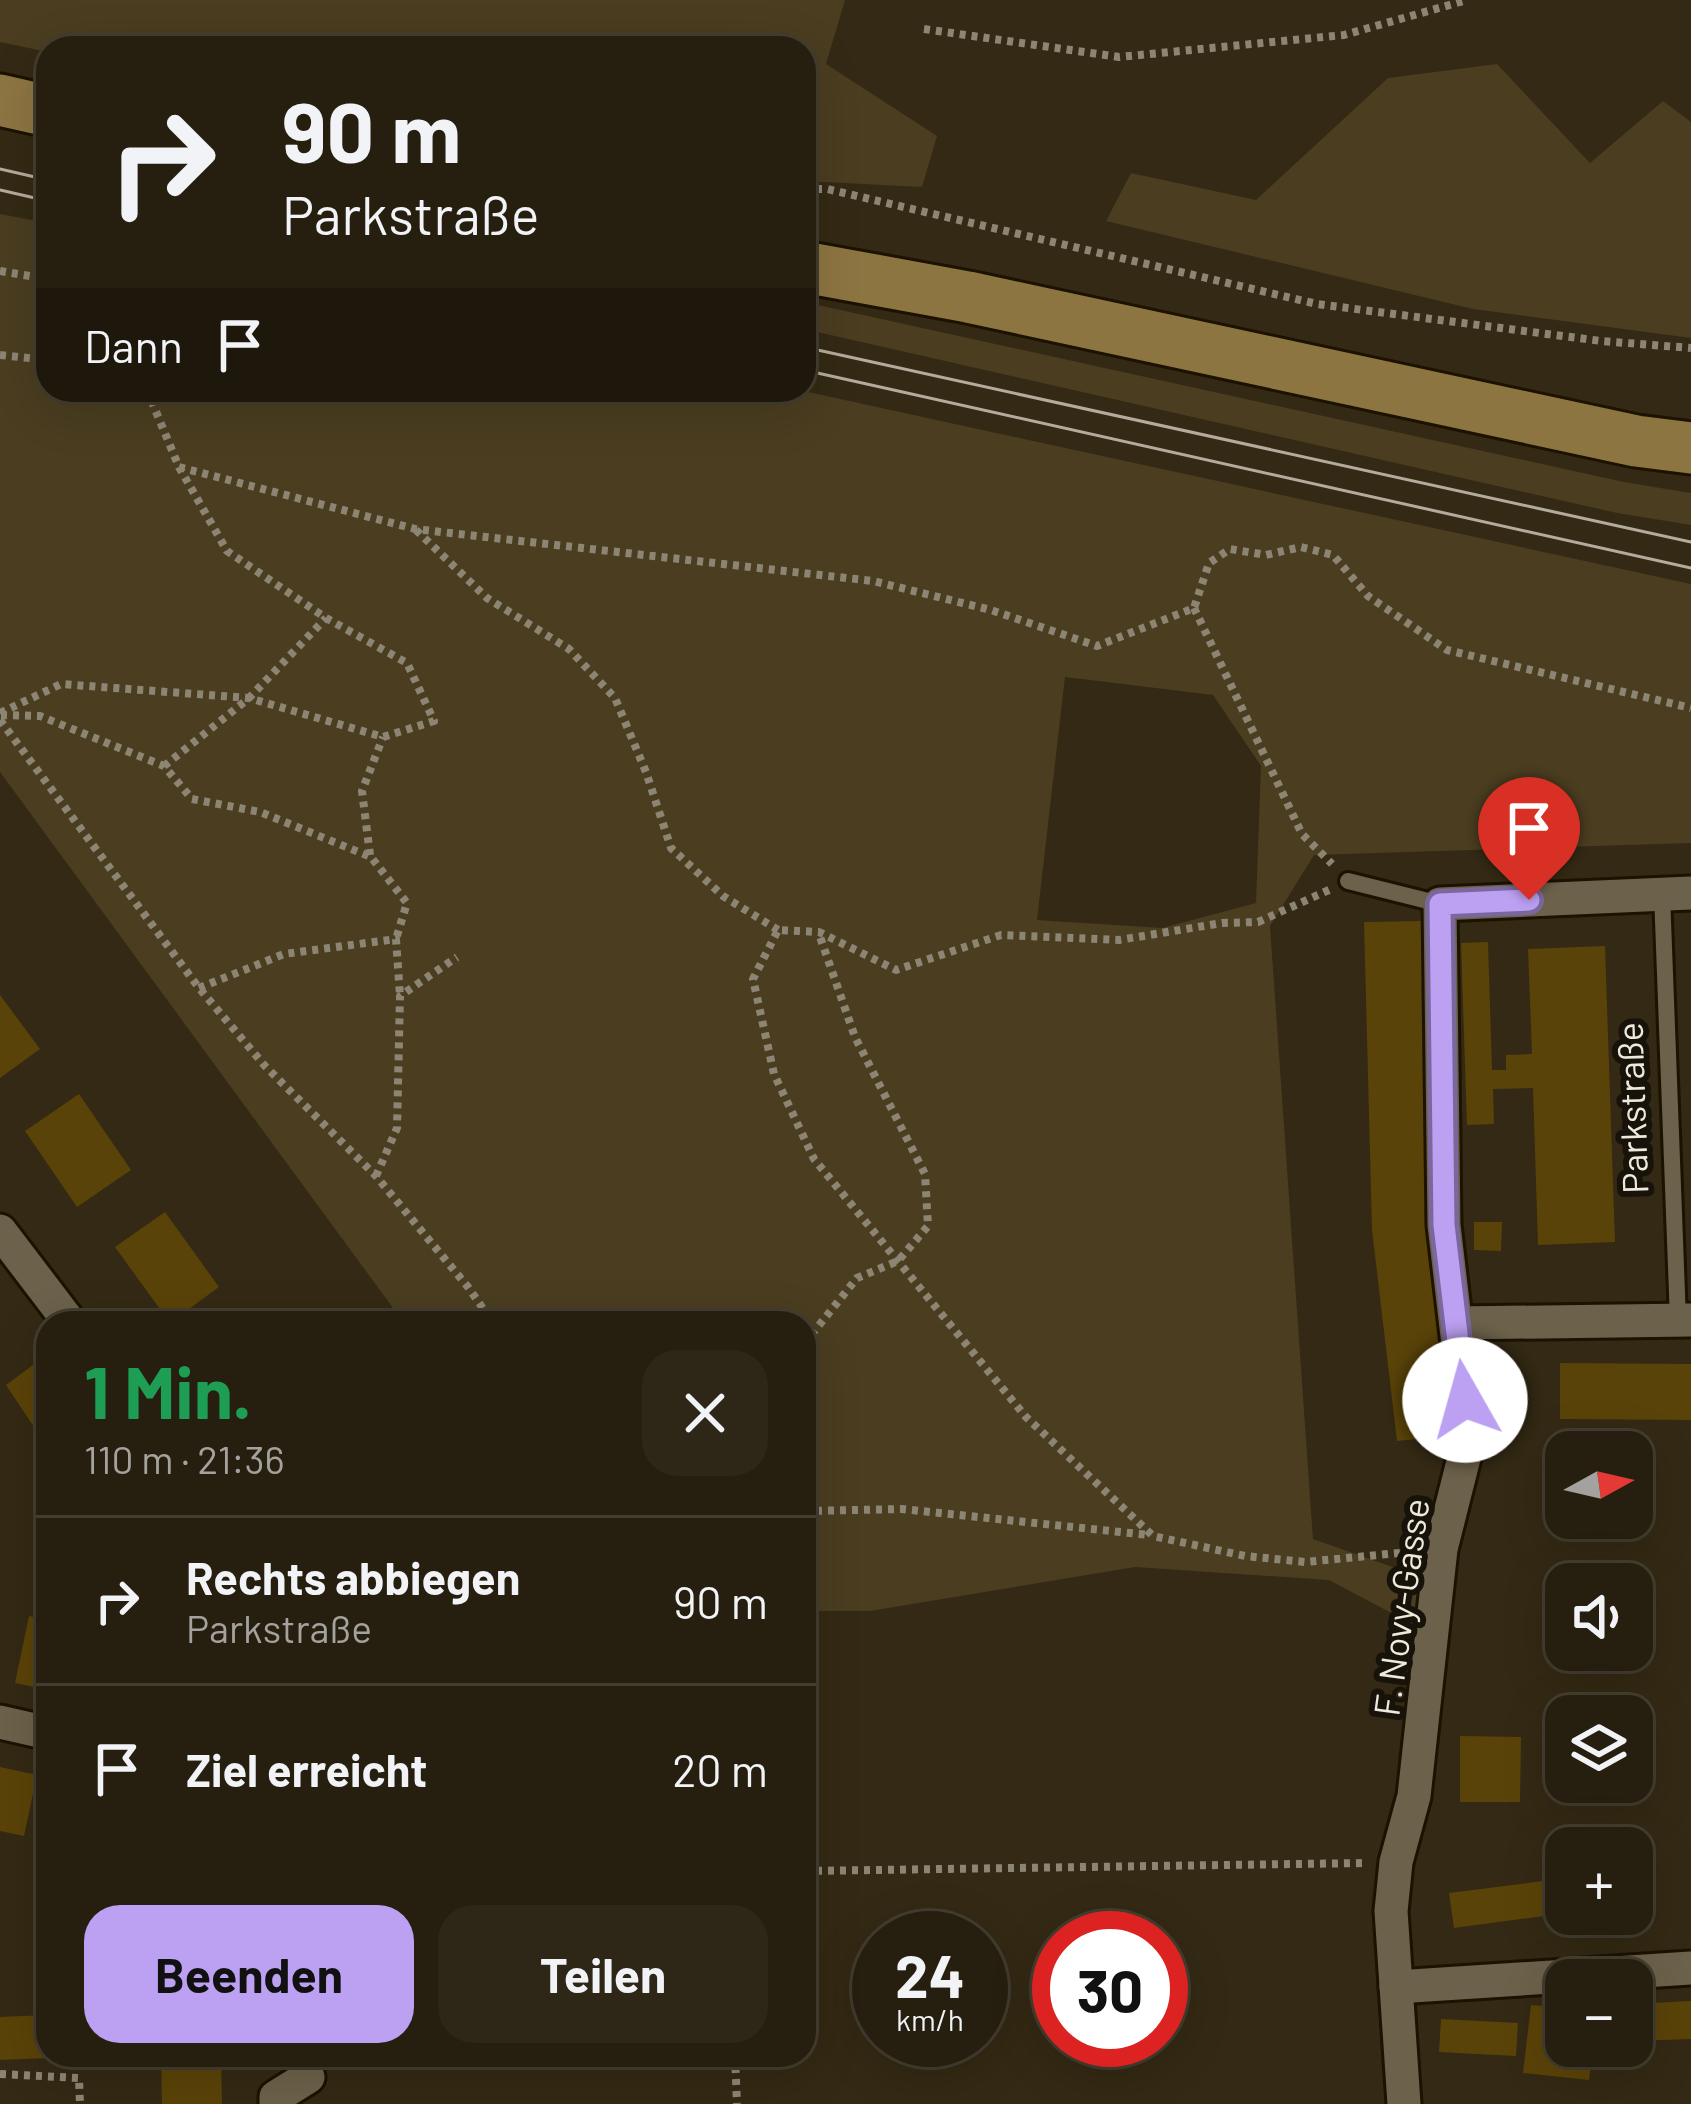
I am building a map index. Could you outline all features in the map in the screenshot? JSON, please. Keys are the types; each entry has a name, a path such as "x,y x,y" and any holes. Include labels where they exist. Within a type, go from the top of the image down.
{"main road":[{"path":"0,100 36,108"},
{"path":"816,269 1691,448"}],"street":[{"name":"Parkstraße","path":"1440,904 1677,894"},
{"name":"F. Novy-Gasse","path":"1404,2104 1391,1911 1396,1862 1414,1796 1441,1550 1469,1438 1444,1225 1440,904"},
{"path":"0,1231 61,1311"},
{"path":"1456,1323 1685,1320"},
{"path":"0,1722 36,1730"},
{"path":"1396,1987 1691,1968"},
{"path":"276,2104 276,2097 308,2077"}],"lane":[{"path":"1348,881 1440,904"},
{"name":"Parkstraße","path":"1677,894 1685,1320"}],"path":[{"path":"925,29 1119,57 1344,35 1467,0"},
{"path":"816,189 1317,304 1691,348"},
{"path":"0,272 36,277"},
{"path":"0,356 36,359"},
{"path":"0,716 61,684 249,698 383,737 434,721 407,663 326,618 227,551 179,466 152,402"},
{"path":"179,466 415,530 873,581 991,610 1097,646 1193,608"},
{"path":"415,530 487,598 569,649 615,698 671,848 723,896 778,930 819,932 896,970 1001,935 1119,940 1222,922 1258,922 1348,881 1302,834 1193,608 1209,563 1230,549 1266,555 1301,547 1333,555 1368,596 1447,650 1691,708"},
{"path":"164,766 249,698 326,618"},
{"path":"0,716 40,716 164,766 192,799 260,812 371,856"},
{"path":"0,716 199,988 265,1066 376,1176 485,1311"},
{"path":"376,1176 397,1129 400,996 396,939 407,903 371,856 362,791 383,737"},
{"path":"778,930 753,979 774,1074 814,1159 1026,1418 1153,1536"},
{"path":"816,1329 857,1278 898,1262 928,1226 926,1174 855,1037 819,932"},
{"path":"199,988 284,954 396,939"},
{"path":"400,996 457,957"},
{"path":"816,1511 902,1509 1153,1536 1245,1556 1305,1562 1377,1555"},
{"path":"816,1871 1396,1862"},
{"path":"735,2067 737,2104"},
{"path":"0,2074 79,2078 80,2104"}],"shaded area":[{"path":"0,0 845,0 826,64 937,136 922,187 816,182 816,36 36,36 36,50 0,42"},
{"path":"1497,64 1590,163 1663,101 1691,122 1691,338 1473,309 1106,221 1131,173 1256,200 1388,78"},
{"path":"0,214 36,221 36,402 816,402 816,394 1691,584 1691,843 1314,855 1270,926 1313,1539 1421,1577 1412,1624 1329,1580 1135,1567 870,1611 816,1611 816,1311 395,1311 0,772","holes":["1065,677 1213,695 1261,766 1256,903 1162,928 1037,920"]},
{"path":"816,305 1691,493 1691,525 1617,513 816,332"}],"building":[{"path":"1422,921 1430,1224 1456,1435 1397,1441 1372,1230 1364,922"},
{"path":"1488,942 1492,1070 1506,1070 1506,1055 1532,1054 1528,949 1605,946 1615,1242 1538,1245 1533,1088 1493,1089 1494,1124 1467,1125 1461,943"},
{"path":"0,995 40,1049 0,1078"},
{"path":"79,1094 131,1170 77,1207 25,1131"},
{"path":"165,1212 219,1287 186,1311 161,1311 115,1247"},
{"path":"1474,1222 1502,1222 1501,1251 1474,1250"},
{"path":"36,1363 36,1430 6,1385"},
{"path":"1560,1363 1691,1364 1691,1420 1560,1419"},
{"path":"29,1616 36,1617 36,1687 15,1683"},
{"path":"1460,1736 1521,1737 1520,1802 1460,1802"},
{"path":"0,1767 36,1775 24,1836 0,1831"},
{"path":"1545,1881 1545,1916 1454,1928 1449,1893"},
{"path":"1691,2001 1691,2039 1653,2040 1653,2003"},
{"path":"1531,2005 1545,2006 1545,2067 1591,2067 1589,2080 1523,2073"},
{"path":"36,2015 36,2058 0,2060 0,2017"},
{"path":"1441,2019 1518,2023 1516,2056 1439,2052"},
{"path":"161,2067 221,2067 222,2104 162,2104"}],"tram line":[{"path":"0,169 36,177"},
{"path":"0,190 36,198"},
{"path":"816,350 1691,542"},
{"path":"816,373 1691,568"}],"route":[{"path":"1465,1400 1444,1225 1440,904 1529,900"}]}
